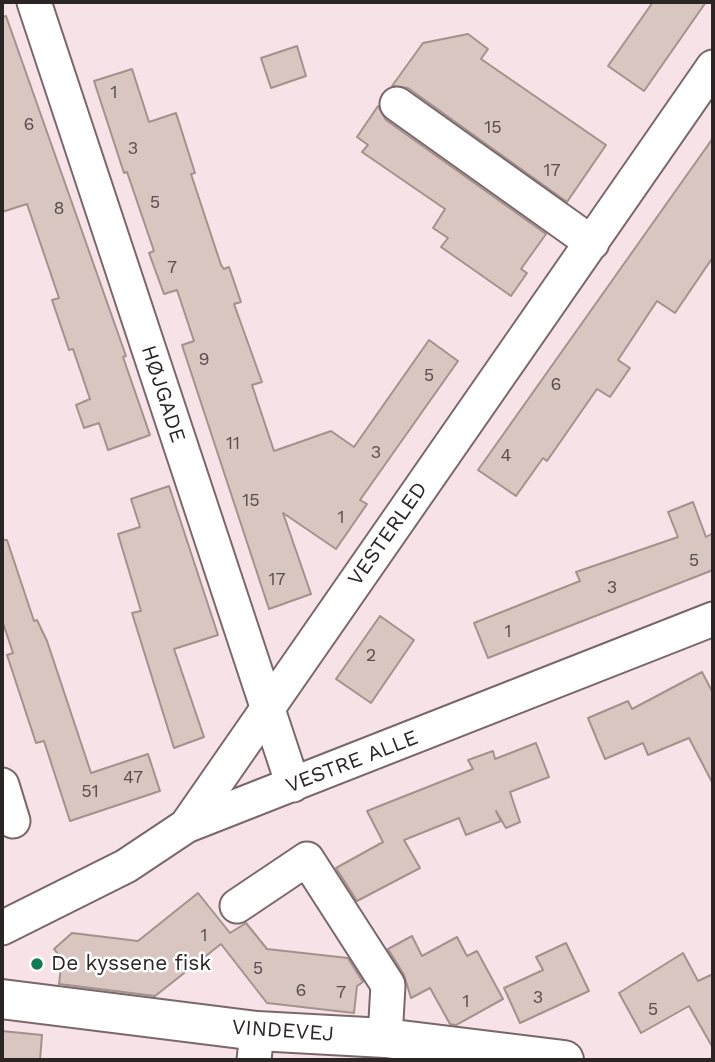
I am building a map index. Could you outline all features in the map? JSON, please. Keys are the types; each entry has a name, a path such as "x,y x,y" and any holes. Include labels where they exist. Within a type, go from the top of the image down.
{"street":[{"name":"HØJGADE","path":"34,2 293,785"},
{"name":"VESTERLED","path":"186,826 713,67"},
{"path":"397,104 592,243"},
{"name":"VESTRE ALLE","path":"2,928 126,866 186,826 713,619"},
{"path":"2,785 13,821"},
{"path":"237,906 307,859 388,985 385,1038"},
{"name":"VINDEVEJ","path":"2,999 255,1046 385,1038 564,1060"}],"building":[{"path":"653,2 706,2 644,91 608,66"},
{"path":"6,16 126,356 123,357 150,435 108,450 99,423 84,428 76,405 90,399 52,300 59,298 27,204 2,212 2,17"},
{"path":"468,34 488,49 481,59 606,145 567,202 408,88 392,86 423,43"},
{"path":"297,46 306,76 271,88 261,58"},
{"path":"132,69 149,122 176,113 195,173 191,174 221,265 224,269 229,267 241,302 234,304 262,382 252,385 274,451 331,431 354,447 429,340 458,361 360,500 367,504 336,549 283,513 311,594 269,609 182,345 194,341 177,290 164,294 149,253 154,251 127,172 124,173 94,81"},
{"path":"378,106 386,120 546,234 521,269 527,273 511,296 441,247 448,238 433,228 445,209 362,152 368,145 357,137"},
{"path":"713,138 713,257 675,313 657,301 618,360 630,368 610,397 597,389 547,461 543,458 516,496 478,470"},
{"path":"169,486 218,635 174,649 204,737 174,748 132,613 141,611 118,534 140,527 131,499"},
{"path":"693,502 706,537 713,533 713,570 488,658 474,623 580,581 576,572 678,537 668,512"},
{"path":"2,540 7,540 34,621 37,620 47,641 91,773 148,754 160,791 70,821 44,741 36,743 7,655 13,653 2,620"},
{"path":"380,616 414,640 371,703 336,679"},
{"path":"702,672 713,693 713,784 689,738 648,755 643,743 605,759 588,718 628,701 632,709"},
{"path":"536,743 549,777 510,792 520,822 506,828 496,811 501,821 466,835 459,818 404,840 420,868 357,901 336,868 383,842 367,811 473,769 468,760 493,751 495,759"},
{"path":"198,893 230,933 246,923 267,949 348,958 363,982 357,986 354,1013 267,1003 221,944 155,996 59,984 62,959 54,949 72,933 138,941"},
{"path":"412,936 422,956 457,937 467,956 477,951 503,999 456,1025 450,1024 430,988 411,998 404,975 388,949"},
{"path":"566,943 589,991 520,1023 504,988 543,970 536,957"},
{"path":"683,953 698,981 713,974 713,1048 689,1006 641,1033 619,993"},
{"path":"2,1031 42,1035 40,1060 2,1060"}],"place":[{"name":"De kyssene fisk","path":"37,964"}]}
